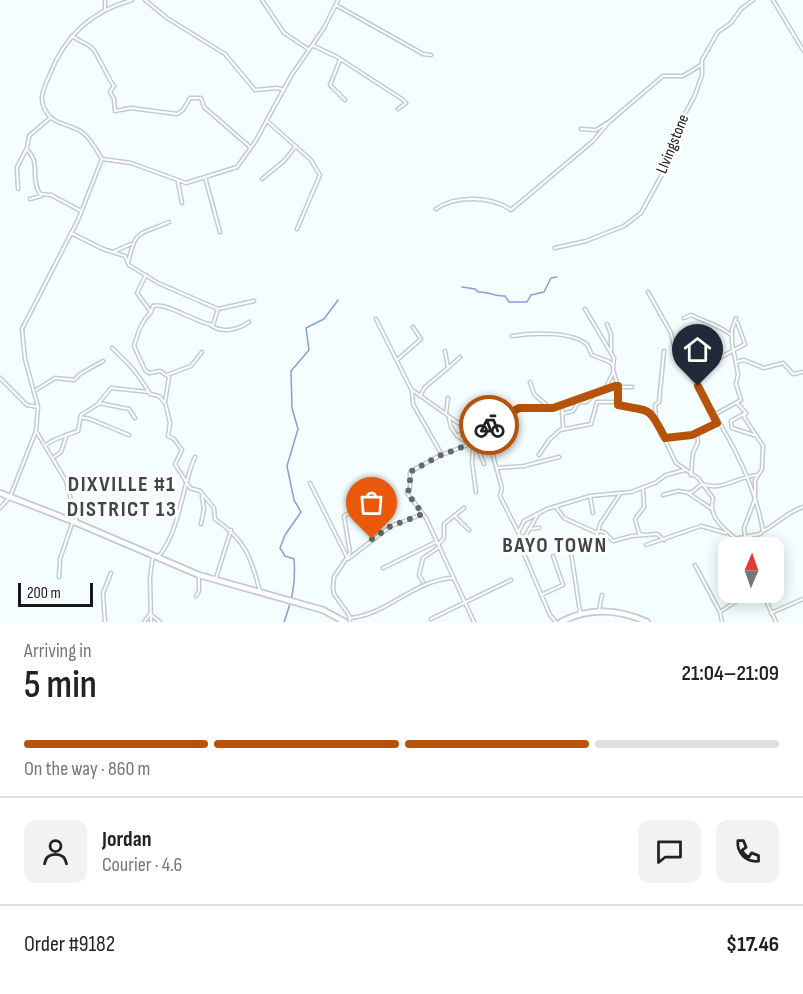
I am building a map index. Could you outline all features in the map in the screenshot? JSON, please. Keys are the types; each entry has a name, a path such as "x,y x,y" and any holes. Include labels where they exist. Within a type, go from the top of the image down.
{"main road":[{"path":"0,493 215,581 286,602 297,602 323,610 345,622"},
{"path":"561,622 580,612 599,611 647,622"}],"street":[{"path":"105,0 105,9"},
{"path":"132,0 105,9 84,23 72,36 56,56 42,91 41,100 50,118 82,132 102,159 131,163 178,182 192,182 237,167 251,148 338,0"},
{"path":"145,0 167,18 225,54 232,66 255,90 277,88 284,90"},
{"path":"262,0 284,33 308,49"},
{"name":"LIvingstone","path":"555,248 586,241 624,226 641,213 670,158 679,125 697,92 702,75 701,65 716,34 753,0"},
{"path":"773,0 803,50"},
{"path":"336,4 423,54 431,55"},
{"path":"72,36 90,46 105,67 111,84 114,86 111,92 115,111 131,108 177,114 183,110 190,98 201,98 204,107 251,148"},
{"path":"312,45 341,59 406,103 398,109"},
{"path":"341,59 330,85 345,100"},
{"path":"581,129 596,130 609,122 663,76 683,76 701,65"},
{"path":"18,189 17,167 27,148 29,136 50,118"},
{"path":"267,121 311,160 320,175 297,229"},
{"path":"436,209 454,200 471,199 511,210 593,141 609,122"},
{"path":"262,179 284,161 296,146"},
{"path":"27,148 36,167 34,180 42,195"},
{"path":"0,508 10,498 36,431 38,407 25,358 22,329 82,212 102,159"},
{"path":"205,177 220,232"},
{"path":"178,182 182,203"},
{"path":"30,199 51,195 82,212"},
{"path":"128,263 132,244 139,234 169,222"},
{"path":"71,234 125,256 128,263 146,275 218,309 254,301"},
{"path":"113,252 132,244"},
{"path":"146,275 137,293 151,312"},
{"path":"648,292 746,476 763,531"},
{"path":"202,352 191,366 168,375 145,370 134,346 140,325 153,306 159,305 187,318 209,324 215,324 218,309"},
{"path":"585,309 611,351"},
{"path":"684,318 691,315 707,324 723,328 732,336"},
{"path":"376,319 412,390 413,404 442,455"},
{"path":"690,374 733,351 742,347 746,341 736,320 732,336 733,351 736,362 736,384 741,400 714,415"},
{"path":"209,324 216,329 236,330 249,322"},
{"path":"607,324 611,334 613,372 618,386 618,406 646,410 657,422"},
{"path":"397,360 421,339 413,327"},
{"path":"512,336 555,334 574,336 588,345 592,355 610,362 613,366"},
{"path":"112,348 121,359 132,365 149,392 165,402"},
{"path":"445,351 448,368"},
{"path":"664,351 660,397 654,411 657,422 676,463 702,484 713,498 712,509"},
{"path":"420,396 425,387 460,357"},
{"path":"736,362 744,360 764,368 783,363 793,374 803,372"},
{"path":"35,390 50,379 74,380 83,371 103,361"},
{"path":"605,389 613,372"},
{"path":"168,375 170,380 165,402 170,423 168,436 174,439 182,450 175,464 186,477 190,488 200,492 214,507 215,519 231,530 242,542 253,563 260,593"},
{"path":"0,378 27,405 38,407"},
{"path":"530,382 534,394 551,408"},
{"path":"457,436 468,430 485,427 519,408 551,408 605,389 618,386 632,387"},
{"path":"46,445 54,439 66,437 78,431 80,417 87,409 99,403 111,388 149,392"},
{"path":"412,390 468,430"},
{"path":"567,403 589,401 595,394"},
{"path":"446,414 448,398"},
{"path":"539,455 549,440 563,429 591,424 597,402 617,402"},
{"path":"99,403 129,409 135,418"},
{"path":"562,414 573,411 578,403"},
{"path":"737,403 746,413"},
{"path":"562,405 563,429"},
{"path":"471,411 476,428 475,442 484,464"},
{"path":"745,536 744,528 755,500 755,480 762,469 763,446 746,423 744,417 746,413"},
{"path":"746,413 731,421 732,428 757,436"},
{"path":"80,417 129,435"},
{"path":"450,418 451,426 457,436 469,443"},
{"path":"665,438 697,432 717,423"},
{"path":"485,427 502,488 500,496 519,534 542,595 556,622"},
{"path":"36,431 66,481 75,522 60,559 59,577"},
{"path":"691,475 693,453 698,442 697,432"},
{"path":"53,457 62,452 66,437"},
{"path":"474,622 423,514 407,493 410,488 409,475 442,455 475,442"},
{"path":"476,492 472,462 473,448 477,447"},
{"path":"157,558 164,549 179,511 186,477 195,457"},
{"path":"497,468 524,466 559,457"},
{"path":"519,534 524,521 556,507 590,496 643,488 666,475 686,470"},
{"path":"688,493 702,484 715,487 746,476 758,475"},
{"path":"310,483 348,559"},
{"path":"643,488 644,507 635,519 639,533 643,535"},
{"path":"663,495 678,491 688,493 712,509 726,533"},
{"path":"597,540 600,524 616,497 623,492"},
{"path":"201,524 204,509 202,496"},
{"path":"590,496 593,513"},
{"path":"348,559 350,549 344,516 362,506"},
{"path":"560,513 564,506"},
{"path":"556,507 564,518 598,533 606,533"},
{"path":"741,537 760,534 787,514 803,507"},
{"path":"423,583 419,575 423,558 444,538 444,524 464,508"},
{"path":"350,622 333,588 334,578 348,559 391,526 423,514"},
{"path":"520,540 538,515"},
{"path":"455,516 469,530"},
{"path":"600,524 613,541 657,534 664,540"},
{"path":"646,545 701,526 726,533 731,537"},
{"path":"530,529 539,528"},
{"path":"215,581 231,530"},
{"path":"383,568 437,545"},
{"path":"571,552 580,612"},
{"path":"151,554 153,555 150,578 151,622"},
{"path":"542,595 563,585 553,556"},
{"path":"695,566 720,612 722,622"},
{"path":"105,622 103,593 111,573"},
{"path":"196,596 199,591 199,575"},
{"path":"350,618 372,612 423,583 452,578"},
{"path":"430,619 511,580"},
{"path":"599,611 602,595"},
{"path":"771,613 803,598"},
{"path":"720,612 734,603"},
{"path":"767,603 776,622"},
{"path":"144,622 150,614"},
{"path":"150,614 160,622"}],"waterway":[{"path":"462,287 505,296 509,302 527,302 531,295 544,292 551,278 557,277"},
{"path":"284,622 293,591 294,559 285,556 280,548 285,535 301,512 294,500 287,466 298,429 292,408 291,371 309,350 306,328 324,319 338,300"}],"way so far":[{"path":"372,539 391,526 423,514 407,493 411,484 410,472 439,456 475,442 476,428 489,425"}],"district":[{"name":"DIXVILLE #1 DISTRICT 13","path":"122,496"},
{"name":"BAYO TOWN","path":"555,545"}],"route":[{"path":"489,425 502,417 513,414 522,407 553,408 618,386 618,405 638,407 652,413 665,438 692,435 717,423 698,386"}]}
